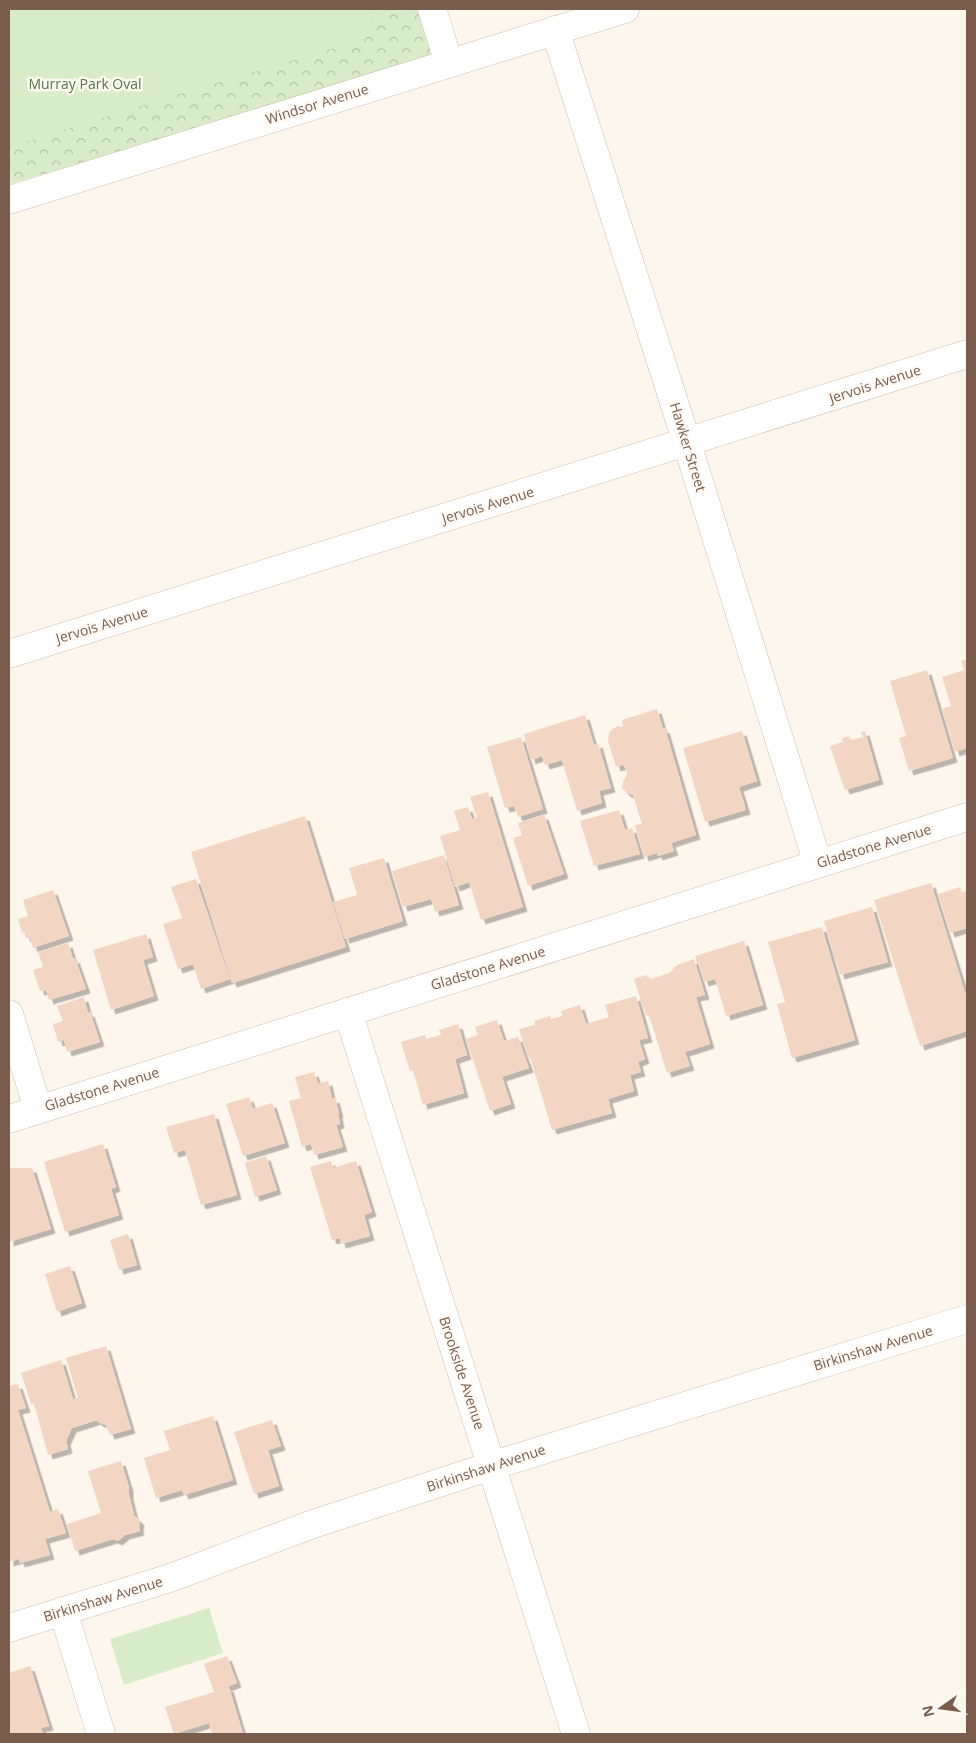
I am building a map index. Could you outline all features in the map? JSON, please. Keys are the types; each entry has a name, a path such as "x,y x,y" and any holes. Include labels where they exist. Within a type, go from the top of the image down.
{"street":[{"path":"432,9 449,63"},
{"name":"Windsor Avenue","path":"9,200 625,9"},
{"name":"Hawker Street","path":"555,30 687,443 818,864"},
{"name":"Jervois Avenue","path":"9,654 967,354"},
{"name":"Gladstone Avenue","path":"9,1118 967,817"},
{"name":"Brookside Avenue","path":"348,1012 576,1734"},
{"path":"9,1014 38,1109"},
{"name":"Birkinshaw Avenue","path":"9,1628 170,1578 313,1524 491,1466 967,1318"},
{"path":"63,1611 101,1734"}],"green space":[{"name":"Murray Park Oval","path":"9,9 420,9 437,58 9,184"},
{"name":"Murray Park Oval","path":"9,9 378,9 358,41 9,147"},
{"path":"209,1608 223,1653 124,1685 110,1639"}],"building":[{"path":"967,659 967,748 955,752 942,709 951,706 942,677 964,670 961,661"},
{"path":"927,670 953,758 909,771 899,738 906,736 890,681"},
{"path":"657,709 663,729 665,728 696,835 671,843 674,851 658,856 657,853 644,857 635,825 642,824 633,795 627,793 622,788 627,774 624,765 616,767 608,741 609,732 617,726 623,727 622,720"},
{"path":"585,715 594,745 598,743 611,788 599,791 602,803 577,811 562,760 545,765 542,756 531,760 524,734"},
{"path":"742,731 757,781 739,787 746,810 705,822 683,748"},
{"path":"865,731 879,780 845,790 830,746 843,742 842,738 849,736 851,740 863,737 861,732"},
{"path":"521,737 543,809 518,817 514,806 505,808 487,747"},
{"path":"488,792 523,907 481,920 469,882 455,887 440,836 460,830 454,811 468,807 472,819 477,818 470,797"},
{"path":"619,810 625,830 632,828 640,854 594,866 580,821"},
{"path":"544,815 564,874 528,886 513,838 522,835 518,823"},
{"path":"305,816 346,947 232,983 191,852"},
{"path":"444,855 459,905 435,912 431,899 403,907 392,871"},
{"path":"384,858 403,921 345,939 333,902 357,895 349,868"},
{"path":"196,879 230,979 201,989 193,964 178,969 163,924 182,918 171,887"},
{"path":"931,883 967,999 967,1031 920,1046 874,900"},
{"path":"960,887 962,893 967,891 967,928 950,933 938,894"},
{"path":"53,890 69,936 33,948 30,937 26,938 24,932 22,933 18,919 28,916 23,900"},
{"path":"872,907 888,962 840,975 824,921"},
{"path":"822,927 855,1040 792,1058 777,1004 785,1002 768,942"},
{"path":"146,934 153,957 143,960 154,996 111,1010 93,950"},
{"path":"744,941 763,1005 726,1016 715,979 704,982 695,956"},
{"path":"68,943 86,989 49,1000 46,990 40,991 33,970 43,967 38,952"},
{"path":"694,959 705,995 696,997 710,1044 685,1052 690,1066 667,1073 649,1015 646,1016 634,979 646,975 651,979 669,973 677,965"},
{"path":"636,996 648,1038 639,1040 645,1059 638,1062 641,1072 630,1075 634,1091 608,1099 612,1113 552,1130 530,1057 528,1058 519,1029 535,1025 534,1021 550,1016 551,1019 563,1016 561,1011 580,1005 586,1024 609,1017 605,1005"},
{"path":"84,997 88,1013 90,1012 100,1042 67,1052 64,1040 58,1042 53,1024 63,1021 57,1006"},
{"path":"497,1020 504,1041 518,1037 529,1068 502,1077 511,1104 490,1111 466,1039 478,1035 475,1027"},
{"path":"458,1024 467,1055 455,1059 464,1093 423,1105 413,1070 410,1071 401,1042 425,1035 426,1039 441,1035 439,1030"},
{"path":"314,1072 318,1084 328,1081 332,1099 335,1098 340,1124 336,1125 343,1147 314,1155 311,1144 302,1147 289,1101 301,1098 295,1077"},
{"path":"249,1097 253,1109 272,1103 285,1143 243,1156 226,1104"},
{"path":"214,1114 237,1195 201,1205 185,1150 174,1153 166,1127"},
{"path":"103,1144 116,1187 111,1189 119,1215 65,1232 44,1162"},
{"path":"266,1156 277,1190 255,1197 245,1163"},
{"path":"331,1161 333,1168 356,1161 372,1212 364,1215 370,1236 341,1244 340,1238 332,1240 310,1167"},
{"path":"9,1168 32,1168 51,1229 9,1242"},
{"path":"128,1234 137,1265 119,1270 110,1240"},
{"path":"70,1266 82,1303 57,1312 45,1274"},
{"path":"106,1346 131,1429 110,1435 106,1425 97,1420 72,1428 66,1441 68,1449 48,1455 34,1403 31,1404 21,1373 61,1360 73,1399 78,1398 66,1358"},
{"path":"18,1384 26,1408 18,1410 50,1512 58,1509 66,1533 45,1539 50,1555 20,1563 19,1559 9,1562 9,1386"},
{"path":"213,1416 233,1480 184,1495 182,1490 156,1498 144,1458 170,1450 164,1431"},
{"path":"272,1420 281,1446 268,1450 279,1486 254,1494 234,1432"},
{"path":"121,1461 129,1487 134,1515 140,1521 140,1531 125,1535 118,1541 113,1539 75,1551 67,1524 101,1513 88,1471"},
{"path":"227,1656 237,1683 216,1691 229,1687 243,1734 212,1734 209,1723 174,1734 165,1707 214,1692 204,1664"},
{"path":"30,1666 49,1726 41,1728 43,1734 9,1734 9,1673"}]}
